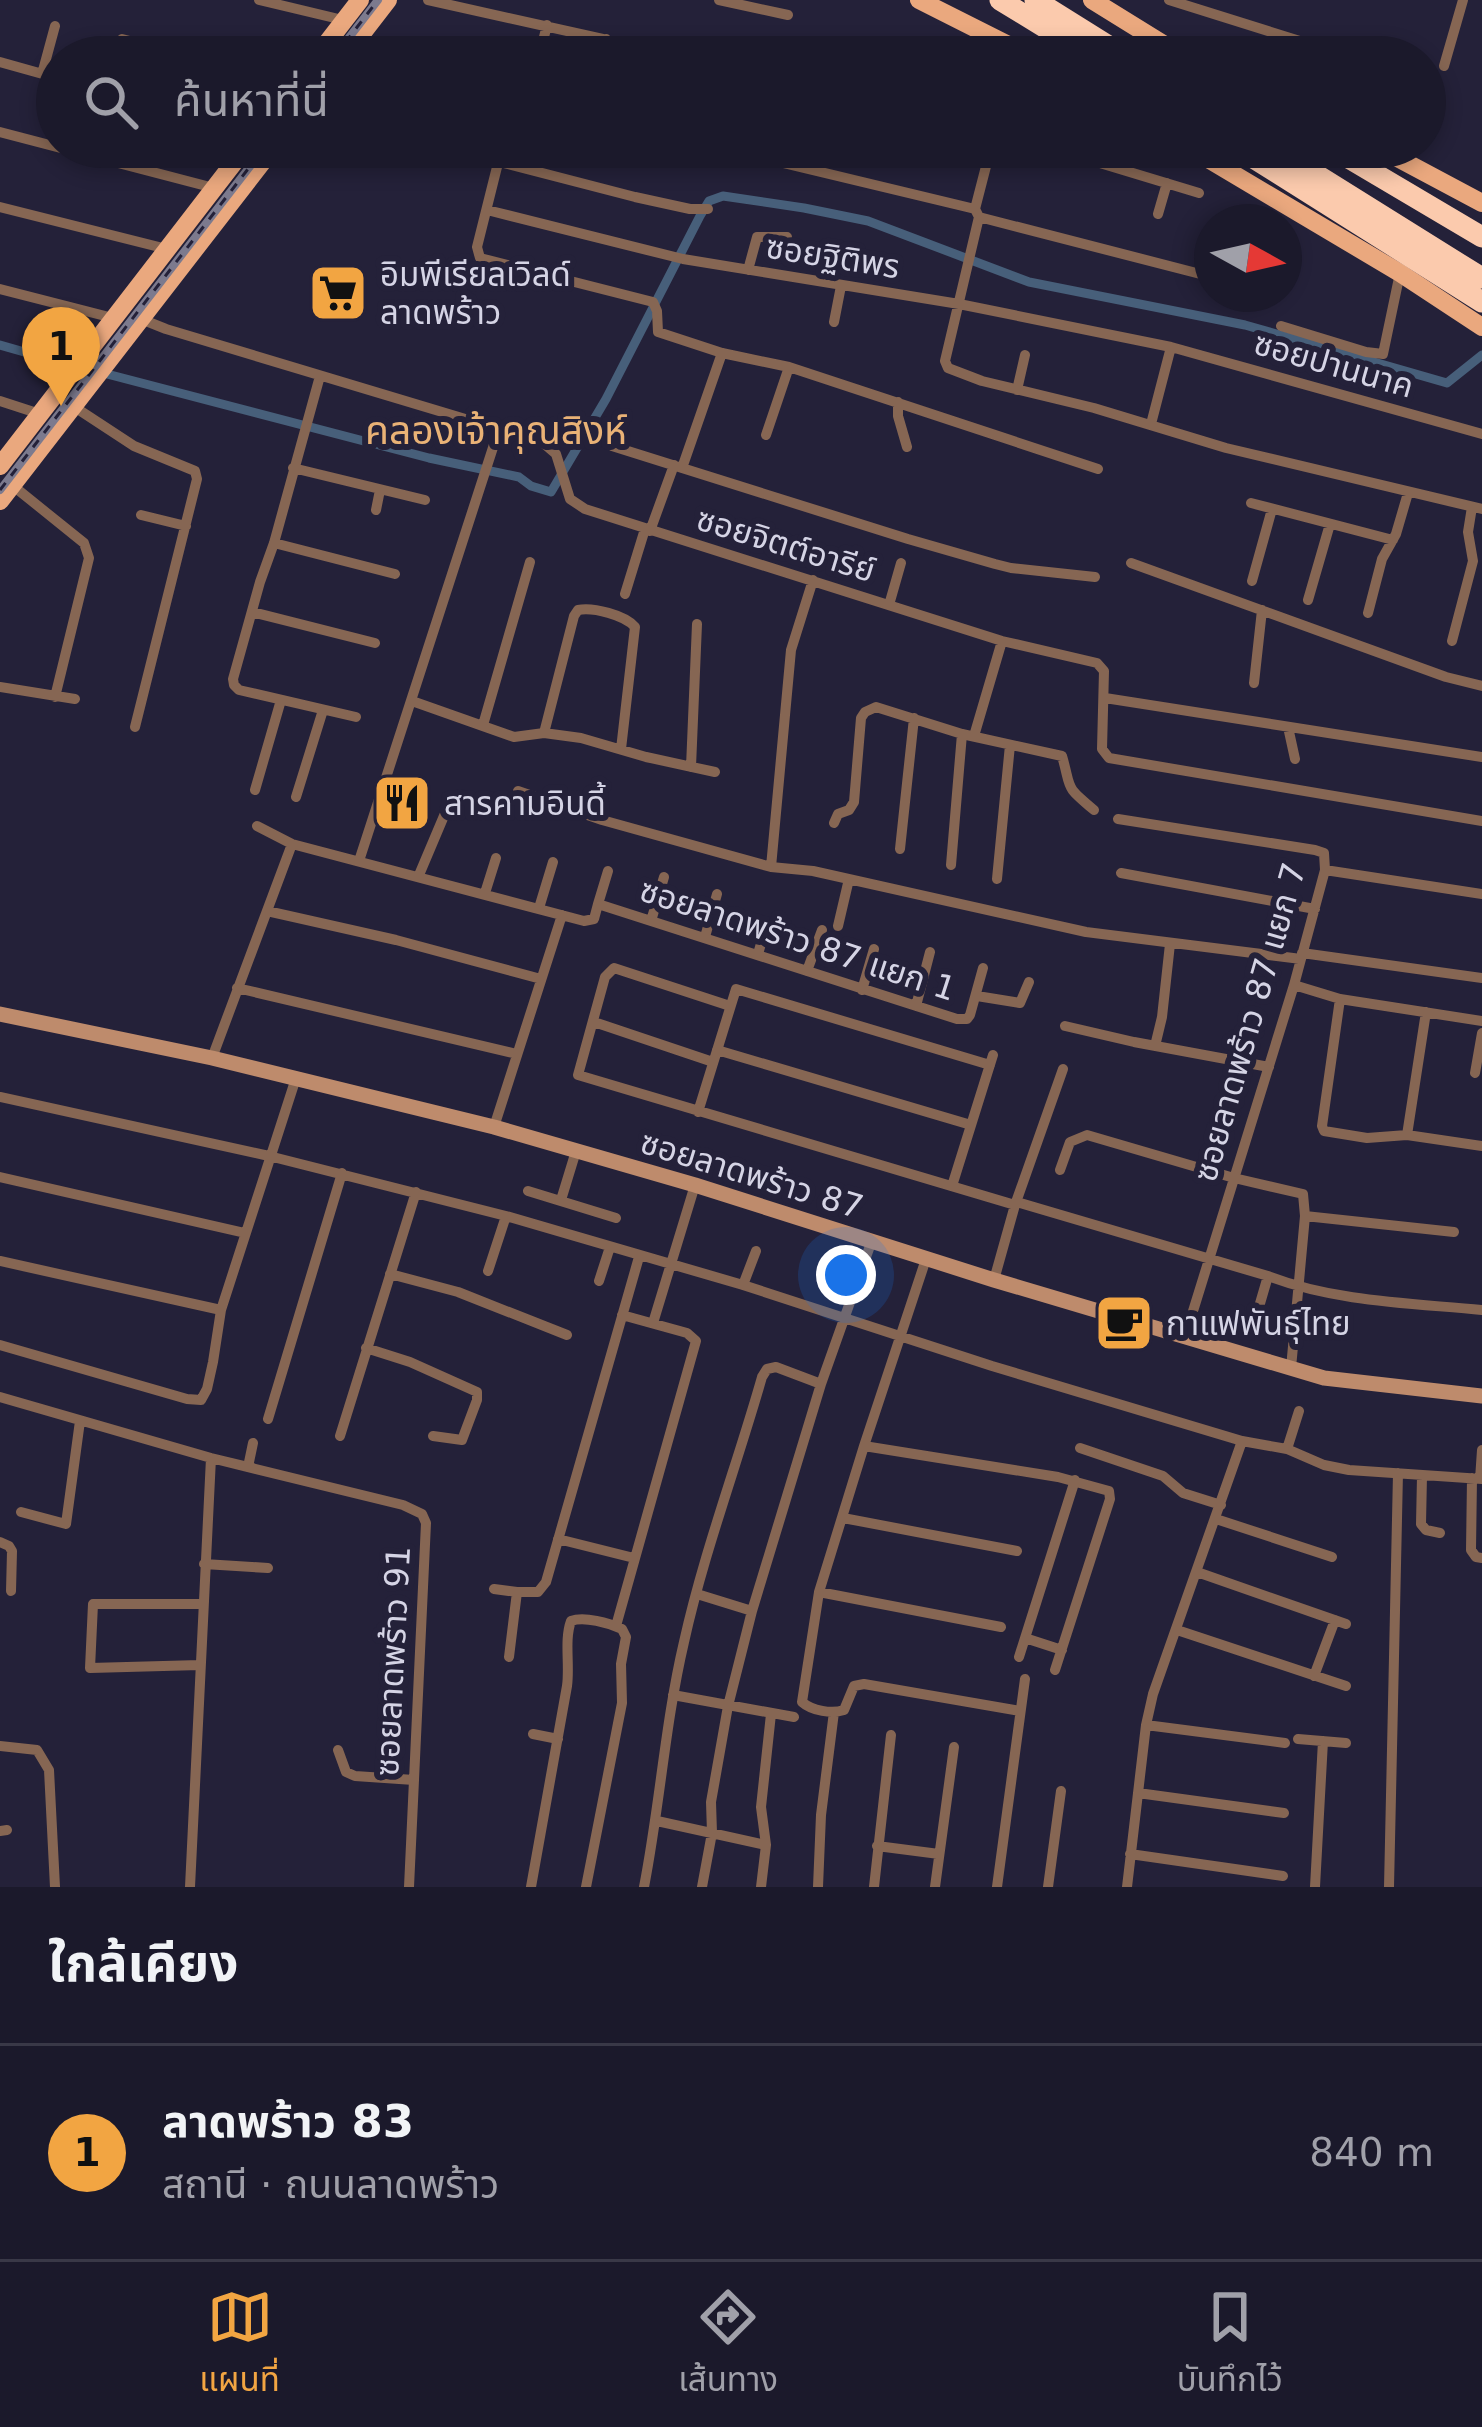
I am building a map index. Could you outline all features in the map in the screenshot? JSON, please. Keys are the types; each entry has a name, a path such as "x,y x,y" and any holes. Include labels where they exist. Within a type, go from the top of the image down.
{"highway":[{"path":"1000,0 1059,36"},
{"path":"1035,0 1092,36"},
{"path":"1269,168 1482,302"},
{"path":"1306,168 1482,278"},
{"path":"1366,168 1482,236"}],"main road":[{"path":"332,36 361,0"},
{"path":"360,36 388,0"},
{"path":"919,0 987,36"},
{"path":"943,0 995,36"},
{"path":"1101,2 1152,36"},
{"path":"0,466 230,168"},
{"path":"6,493 258,168"},
{"path":"1223,168 1482,327"},
{"path":"1420,168 1482,203"}],"street":[{"path":"259,0 344,21"},
{"path":"428,0 593,36"},
{"path":"719,0 788,16"},
{"path":"1169,0 1284,36"},
{"path":"1446,59 1462,0"},
{"path":"544,36 547,25"},
{"path":"52,36 55,26"},
{"path":"0,62 36,72"},
{"path":"0,132 36,141"},
{"path":"138,168 214,188"},
{"path":"497,168 478,247 480,258 655,306 658,332 789,368 1098,469"},
{"path":"519,168 704,209"},
{"path":"801,168 1194,272"},
{"path":"987,168 946,365 982,381 1226,448 1477,508 1468,532 1473,561 1452,641"},
{"path":"1117,168 1199,193"},
{"path":"1158,214 1167,183"},
{"path":"0,208 167,249"},
{"name":"ซอยฐิติพร","path":"487,210 680,258 959,304 1172,346"},
{"path":"748,270 757,237 787,237"},
{"name":"ซอยปานนาค","path":"1281,326 1383,354 1400,273"},
{"path":"834,322 841,286"},
{"path":"0,289 114,318"},
{"name":"ซอยจิตต์อารีย์","path":"141,319 549,445 566,492 585,509 1003,640 1097,663 1104,671 1105,698"},
{"path":"1151,424 1172,346"},
{"name":"ซอยปานนาค","path":"1172,346 1482,434"},
{"path":"625,594 722,353"},
{"path":"1017,390 1025,356"},
{"path":"766,435 789,368"},
{"path":"320,376 233,679 239,690 356,717"},
{"path":"0,401 40,414"},
{"path":"898,402 908,447"},
{"path":"74,406 134,446 195,471 197,479 135,728"},
{"path":"359,861 499,429"},
{"path":"612,446 1011,568 1095,577"},
{"path":"293,468 424,500"},
{"path":"376,510 380,490"},
{"path":"6,493 88,550 55,697"},
{"path":"1368,613 1382,559 1408,493"},
{"path":"1250,503 1393,540"},
{"path":"1252,581 1272,509"},
{"path":"141,515 186,526"},
{"path":"1309,600 1330,524"},
{"path":"274,543 395,574"},
{"path":"483,724 530,562"},
{"path":"889,604 901,563"},
{"path":"1131,563 1482,686"},
{"path":"771,867 791,650 813,580"},
{"path":"544,733 574,616 586,608 630,620 634,627 620,749"},
{"path":"1254,683 1262,610"},
{"path":"252,612 375,644"},
{"path":"691,766 697,624"},
{"path":"951,865 968,735 1003,640"},
{"path":"0,687 75,699"},
{"path":"1482,757 1105,698 1102,749 1109,758 1482,821"},
{"path":"255,790 281,700"},
{"path":"412,701 514,737 544,733 581,738 715,772"},
{"path":"834,823 854,802 861,718 876,707 968,735 1062,755 1071,791 1094,810"},
{"path":"296,797 323,710"},
{"path":"900,849 914,718"},
{"path":"1288,727 1294,759"},
{"path":"998,879 1010,745"},
{"path":"518,791 602,820 771,867 813,871 1037,923 1170,944 1482,978"},
{"path":"419,875 449,804"},
{"name":"ซอยลาดพร้าว 87 แยก 7","path":"1118,819 1324,853 1325,870 1294,985 1185,1337"},
{"path":"257,826 292,844 562,915 494,1127"},
{"path":"212,1058 292,844"},
{"path":"485,893 496,858"},
{"path":"539,908 553,862"},
{"path":"1325,870 1482,894"},
{"path":"598,904 608,871"},
{"path":"1121,873 1315,908"},
{"path":"651,921 664,877"},
{"path":"838,926 849,879"},
{"path":"704,937 717,894"},
{"name":"ซอยลาดพร้าว 87 แยก 1","path":"562,915 590,921 598,904 963,1020 970,1015 983,968"},
{"path":"267,911 541,979"},
{"path":"758,954 767,923"},
{"path":"807,971 822,930"},
{"path":"1155,1046 1170,944"},
{"path":"862,990 874,949"},
{"path":"916,1006 930,952"},
{"path":"730,1006 614,968 605,977 578,1075 1299,1288 1482,1310"},
{"path":"977,996 1020,1003 1029,982"},
{"path":"1294,985 1340,999 1482,1021"},
{"path":"237,988 518,1054"},
{"path":"698,1112 736,989 991,1060 952,1186"},
{"path":"1340,999 1324,1131 1367,1138 1407,1135 1482,1146"},
{"path":"1407,1135 1426,1012"},
{"name":"ซอยลาดพร้าว 87","path":"0,1014 212,1058 494,1127 1291,1368 1350,1382 1482,1396"},
{"path":"594,1022 970,1124"},
{"path":"1065,1026 1269,1067"},
{"path":"1475,1073 1482,1033"},
{"path":"994,1280 1063,1069"},
{"path":"0,1345 201,1400 221,1310 296,1078"},
{"path":"0,1096 342,1173 506,1216 1242,1441 1287,1449 1336,1468 1478,1479"},
{"path":"1060,1170 1070,1142 1087,1136 1298,1191 1304,1198 1305,1216 1291,1368"},
{"path":"561,1201 576,1151"},
{"path":"268,1419 342,1173"},
{"path":"0,1178 245,1233"},
{"path":"653,1323 695,1185"},
{"path":"528,1191 616,1218"},
{"path":"340,1436 416,1192"},
{"path":"488,1271 506,1216"},
{"path":"1305,1216 1454,1232"},
{"path":"702,1887 728,1706 752,1611 821,1384 871,1243"},
{"path":"599,1281 610,1247"},
{"path":"743,1286 756,1251"},
{"path":"494,1589 532,1594 543,1588 639,1257"},
{"path":"926,1259 819,1592 802,1702 811,1708 844,1710 851,1690 859,1684 1020,1711"},
{"path":"0,1262 221,1310"},
{"path":"390,1274 458,1292 567,1335"},
{"path":"1253,1324 1268,1276"},
{"path":"616,1626 696,1341 692,1334 622,1315"},
{"path":"366,1348 477,1392 463,1441 434,1436"},
{"path":"644,1887 673,1695 697,1594 764,1372 776,1367 821,1384"},
{"name":"ซอยลาดพร้าว 91","path":"0,1396 248,1468 403,1504 422,1514 426,1523 409,1887"},
{"path":"1287,1449 1298,1411"},
{"path":"21,1512 66,1524 80,1420"},
{"path":"1127,1887 1153,1694 1242,1441"},
{"path":"248,1468 254,1444"},
{"path":"864,1446 1106,1489 1111,1495 1055,1670"},
{"path":"1080,1448 1163,1476 1183,1493 1221,1505"},
{"path":"1482,1450 1471,1550 1482,1558"},
{"path":"190,1887 211,1458"},
{"path":"1389,1887 1398,1473"},
{"path":"1422,1476 1420,1524 1440,1534"},
{"path":"1019,1657 1075,1480"},
{"path":"843,1518 1017,1550"},
{"path":"1216,1519 1332,1557"},
{"path":"558,1539 634,1558"},
{"path":"0,1542 12,1551 11,1591"},
{"path":"204,1564 268,1568"},
{"path":"1197,1571 1341,1622 1314,1676"},
{"path":"508,1657 518,1592"},
{"path":"819,1592 1001,1627"},
{"path":"697,1594 752,1611"},
{"path":"200,1665 90,1668 93,1604 202,1604"},
{"path":"531,1887 570,1668 568,1629 578,1618 616,1626 626,1637 622,1703 586,1887"},
{"path":"1177,1630 1346,1686"},
{"path":"1025,1639 1062,1650"},
{"path":"997,1887 1025,1679"},
{"path":"673,1695 794,1718"},
{"path":"818,1887 834,1712"},
{"path":"761,1887 766,1845 761,1807 771,1714"},
{"path":"1146,1725 1346,1743"},
{"path":"533,1734 558,1739"},
{"path":"874,1887 891,1735"},
{"path":"1315,1887 1323,1741"},
{"path":"0,1746 37,1750 49,1771 55,1887"},
{"path":"935,1887 954,1747"},
{"path":"338,1750 346,1772 355,1776 414,1780"},
{"path":"1048,1887 1061,1791"},
{"path":"1138,1793 1284,1813"},
{"path":"657,1821 766,1845"},
{"path":"877,1846 939,1854"},
{"path":"1130,1854 1283,1876"}],"waterway":[{"name":"คลองเจ้าคุณสิงห์","path":"107,374 519,477 551,492 606,399 700,216 709,201 723,196 868,221 1029,282 1245,325 1447,383 1482,355"},
{"name":"คลองเจ้าคุณสิงห์","path":"0,345 63,363"}],"railway":[{"path":"350,36 378,0"},
{"path":"0,490 249,168"}],"place":[{"name":"อิมพีเรียลเวิลด์ ลาดพร้าว","path":"338,293"},
{"name":"ลาดพร้าว 83","path":"61,406"},
{"name":"สารคามอินดี้","path":"402,803"},
{"name":"กาแฟพันธ์ุไทย","path":"1124,1323"}],"district":[{"name":"คลองเจ้าคุณสิงห์","path":"496,430"}]}
